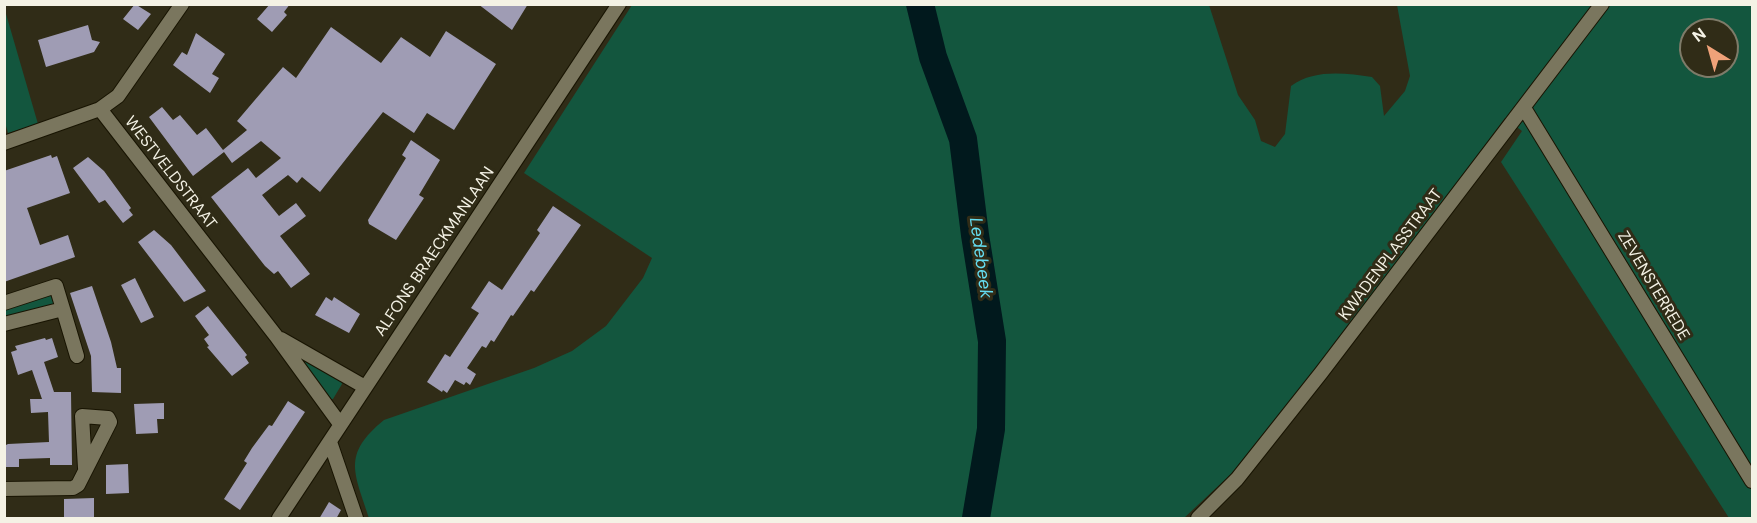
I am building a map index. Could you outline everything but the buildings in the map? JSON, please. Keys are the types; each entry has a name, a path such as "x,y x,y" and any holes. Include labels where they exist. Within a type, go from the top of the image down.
{"street":[{"path":"4,143 100,109 118,96 182,4"},
{"name":"ALFONS BRAECKMANLAAN","path":"279,519 619,4"},
{"name":"KWADENPLASSTRAAT","path":"1198,519 1237,479 1314,382 1602,4"},
{"name":"ZEVENSTERREDE","path":"1524,108 1752,481"},
{"name":"WESTVELDSTRAAT","path":"100,109 276,336 340,424"},
{"path":"4,303 56,286 77,356"},
{"path":"4,324 63,309"},
{"name":"WESTVELDSTRAAT","path":"276,336 365,387"},
{"path":"330,442 356,519"},
{"path":"4,489 73,488 81,481 85,468"}],"green space":[{"path":"632,5 1209,5 1238,95 1255,120 1261,141 1275,147 1285,134 1291,86 1310,77 1341,74 1372,77 1380,86 1384,116 1405,91 1410,76 1397,5 1752,5 1752,518 1729,518 1501,162 1522,131 1505,118 1347,330 1231,474 1184,518 369,518 359,489 355,465 362,444 370,432 384,420 534,368 572,351 606,326 643,278 652,258 524,173"},
{"path":"4,7 38,124 8,133 4,119"},
{"path":"47,294 54,296 55,306 5,319 4,308"},
{"path":"298,354 341,379 342,384 333,399 329,399 297,356"}],"waterway":[{"name":"Ledebeek","path":"920,4 933,57 963,139 992,341 991,429 976,518"}]}
